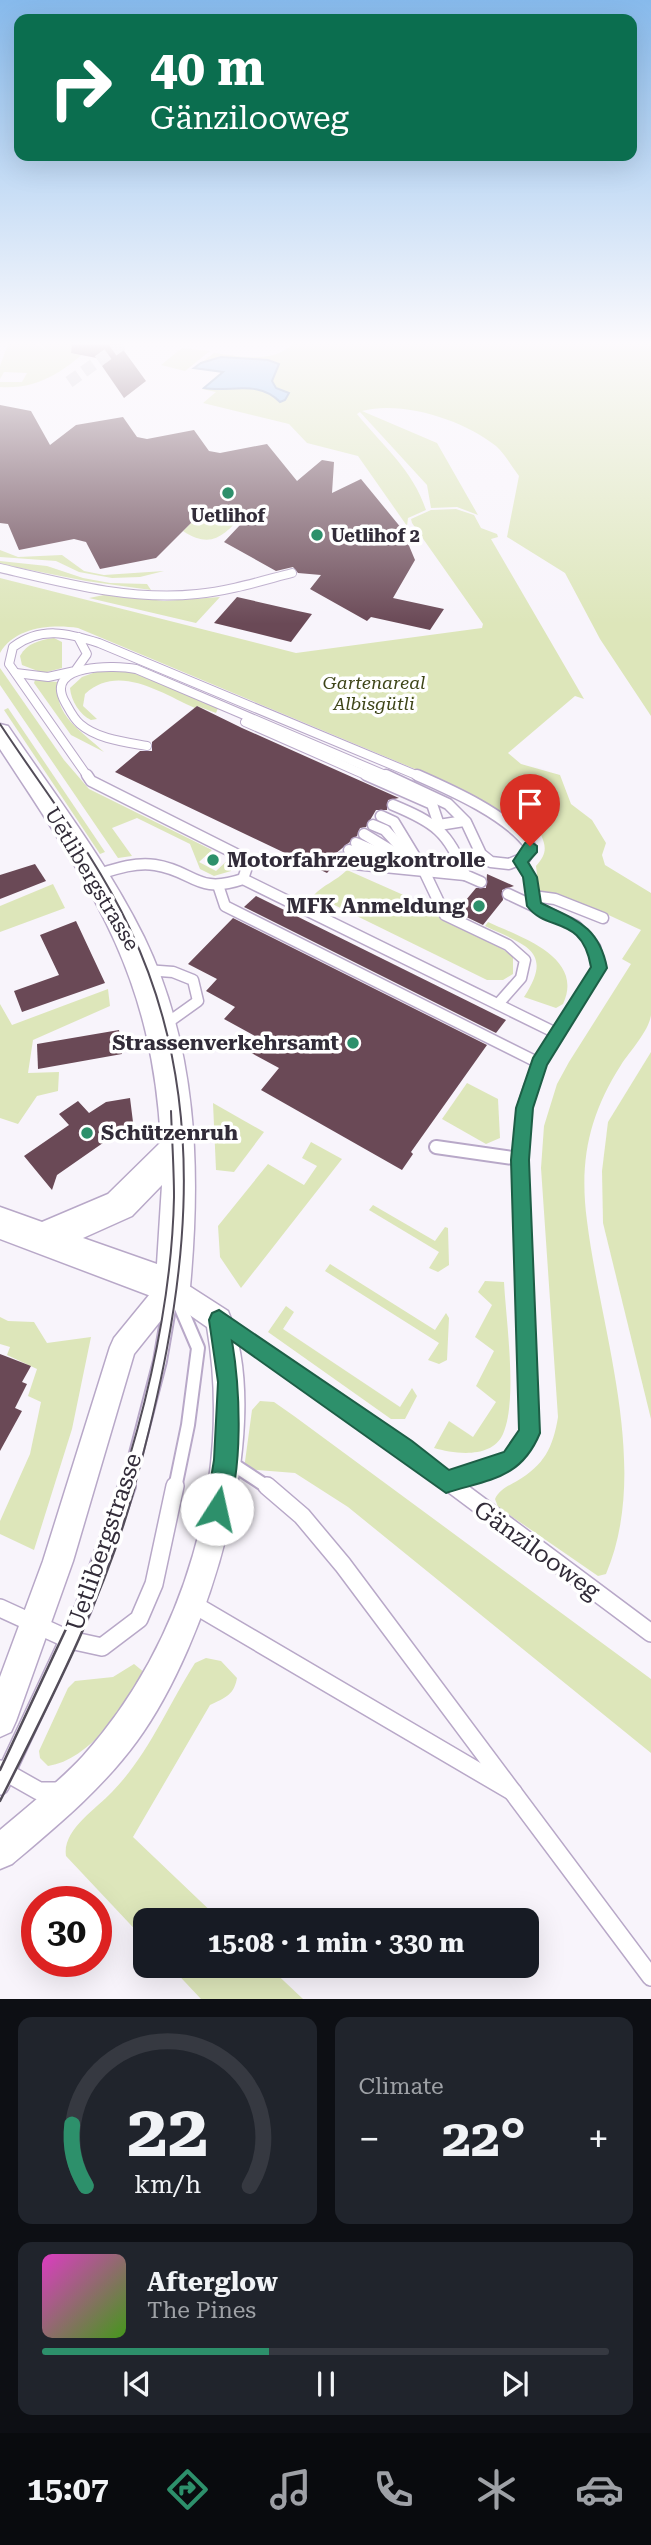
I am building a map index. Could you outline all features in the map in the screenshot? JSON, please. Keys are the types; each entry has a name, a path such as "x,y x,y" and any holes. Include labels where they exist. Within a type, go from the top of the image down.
{"main road":[{"name":"Uetlibergstrasse","path":"0,731 125,928 143,970 161,1027 174,1093 178,1147 179,1219 172,1287"},
{"path":"42,1239 120,1205 178,1147"},
{"path":"0,1223 172,1287"}],"street":[{"path":"0,1852 72,1791 128,1726 179,1636 193,1604 208,1550 225,1460 229,1382 219,1320 172,1287"},
{"name":"Uetlibergstrasse","path":"0,1721 36,1625 122,1347 172,1287"}],"lane":[{"path":"0,568 132,593 173,595 210,592 292,573"},
{"path":"16,673 48,677 98,664 127,666 423,789 449,805 464,821 485,857 503,864 521,861 530,852 523,836 452,791 75,635 51,632 22,640 9,655 9,664 91,781 242,857 247,867 243,878 219,888 196,883 162,866 141,863 94,876"},
{"path":"75,635 84,643 87,654 62,687 62,697 82,726 112,740 147,746"},
{"path":"230,708 224,713 432,804 439,825 455,847 465,875"},
{"path":"393,805 439,825 464,821"},
{"path":"381,816 394,822 425,873 445,915 508,945 525,960 522,978 498,1004"},
{"path":"373,825 385,830 425,873"},
{"path":"364,834 425,873"},
{"path":"352,846 425,873"},
{"path":"341,858 354,864 465,875 481,882"},
{"path":"521,861 530,877 533,901"},
{"path":"243,878 556,1033"},
{"path":"219,888 225,906 539,1063"},
{"path":"446,1482 511,1461 530,1433 520,1159 524,1108 539,1063 599,968 595,947 576,926 533,901 508,894"},
{"path":"533,901 555,899 603,918"},
{"path":"143,970 173,972 193,980 198,1002 161,1027"},
{"path":"436,1147 520,1159"},
{"path":"0,1608 70,1640 102,1647 115,1640 139,1619 154,1584 188,1425 198,1348 172,1287"},
{"name":"Uetlibergstrasse","path":"2,1776 70,1640 98,1572 136,1455 157,1373 172,1287"},
{"name":"Gänzilooweg","path":"219,1320 405,1448 446,1482 651,1633"},
{"path":"225,1460 241,1467 302,1516 521,1797 651,1977"},
{"path":"193,1604 521,1797"},
{"path":"2,1776 39,1791 72,1791"}],"green space":[{"path":"302,437 377,437 405,470 426,510 408,518 407,526 358,456 307,443"},
{"path":"383,437 424,437 437,443 478,515 457,507 431,508 427,485"},
{"path":"483,437 651,437 651,716 600,639 565,573 507,537 519,476 496,446"},
{"name":"Gartenareal Albisgütli","path":"456,509 474,515 481,528 497,534 498,537 491,539 584,699 575,696 508,753 521,764 560,775 571,804 592,820 606,843 602,855 605,865 651,893 650,1021 601,1102 589,1139 584,1178 587,1221 619,1400 623,1445 624,1490 619,1533 606,1574 598,1576 498,1507 495,1499 501,1491 541,1462 550,1447 558,1417 541,1168 544,1126 557,1084 631,964 622,959 641,930 589,906 539,892 536,866 544,855 545,848 541,835 446,782 78,628 34,629 15,638 0,653 0,578 296,653 482,628 483,624 411,519 431,510"},
{"path":"244,514 224,534 210,540 193,537 183,531 199,515 228,522"},
{"path":"0,550 18,557 62,555 84,571 104,575 164,571 140,577 112,578 79,572 56,561 0,557"},
{"path":"0,561 47,566 83,578 110,583 147,584 151,590 86,581 0,564"},
{"path":"109,594 164,601 220,597 196,623 89,598"},
{"path":"54,638 62,642 62,668 43,673 22,665 20,656 26,648 39,641"},
{"path":"0,668 64,760 89,789 212,850 199,862 216,871 230,858 231,871 214,876 200,869 190,844 137,818 112,828 132,856 118,858 0,685"},
{"path":"107,668 129,671 218,708 216,713 197,706 195,708 140,684 111,681 98,685 85,694 83,706 97,719 91,720 77,707 70,688 82,677"},
{"path":"35,680 58,682 60,704 65,714 78,730 104,752 71,735 34,683"},
{"path":"8,708 105,852 100,854 4,710"},
{"path":"347,870 408,897 407,902 414,905 417,903 502,949 513,957 513,974 503,980 487,980 314,895"},
{"path":"53,884 65,908 0,932 0,906"},
{"path":"488,922 532,942 557,961 565,973 567,988 563,1004 556,1008 524,997 533,981 536,959 523,944 485,926"},
{"path":"108,989 110,1006 33,1040 28,1073 59,1072 58,1091 37,1096 18,1124 0,1118 0,1004 12,1025"},
{"path":"651,1052 651,1419 603,1223 602,1171 608,1122"},
{"path":"467,1083 498,1099 500,1138 486,1144 442,1119"},
{"path":"213,1103 264,1132 234,1172 216,1170"},
{"path":"311,1142 342,1159 241,1288 220,1257 218,1226 268,1164 304,1185 317,1166 302,1158"},
{"path":"373,1205 435,1241 445,1227 448,1228 449,1265 438,1272 429,1268 439,1252 369,1210"},
{"path":"330,1264 435,1330 446,1313 449,1318 447,1360 439,1364 428,1360 439,1343 325,1271"},
{"path":"485,1281 504,1282 509,1338 510,1401 503,1434 491,1448 482,1451 462,1453 434,1448 449,1421 473,1437 496,1402 476,1386 494,1351 475,1337 492,1305 478,1292"},
{"path":"286,1306 294,1312 283,1329 400,1407 412,1388 417,1396 405,1419 391,1419 268,1332"},
{"path":"0,1317 8,1321 34,1322 47,1343 91,1337 72,1429 34,1550 0,1534 0,1521 30,1454 41,1402 28,1396 37,1369 7,1355 10,1347 0,1344"},
{"path":"260,1401 274,1402 294,1416 651,1679 651,1753 348,1507 295,1473 244,1469 252,1410"},
{"path":"206,1658 221,1661 237,1678 236,1684 228,1695 210,1705 133,1837 207,1908 133,1908 133,1927 112,1905 112,1886 94,1886 66,1856 66,1846 75,1829 137,1762 195,1663"},
{"path":"134,1664 145,1673 116,1716 92,1743 78,1754 48,1766 40,1758 39,1751 68,1688 75,1681 113,1677"},
{"path":"181,1978 281,1978 303,1999 201,1999"}],"building":[{"path":"0,437 46,437 50,445 60,437 199,437 209,451 220,453 267,444 297,481 322,460 334,462 332,493 361,479 402,529 415,560 393,598 444,609 430,630 371,617 367,621 310,589 321,575 298,573 293,567 276,571 224,542 240,525 199,515 156,558 100,569 86,542 74,539 19,550 8,524 0,523"},
{"path":"237,597 312,614 291,642 214,623"},
{"path":"197,706 399,798 388,800 387,810 376,810 366,827 360,828 357,836 335,854 336,863 327,873 115,772 140,751 152,751 152,742"},
{"path":"35,864 46,881 0,899 0,875"},
{"name":"MFK Anmeldung","path":"487,874 514,886 502,890 503,900 483,925 456,912 476,888 486,888"},
{"path":"256,896 506,1020 496,1033 244,907"},
{"name":"Strassenverkehrsamt","path":"233,918 487,1045 411,1152 413,1154 402,1170 261,1090 279,1068 244,1049 255,1036 224,1019 235,1007 206,991 217,979 188,964"},
{"path":"76,921 105,983 22,1012 14,991 59,975 40,935"},
{"path":"119,1030 122,1054 38,1069 37,1044"},
{"name":"Schützenruh","path":"130,1098 133,1122 57,1175 52,1190 24,1156 69,1125 59,1114 78,1101 89,1113 106,1102"},
{"path":"0,1354 31,1366 22,1382 27,1384 15,1408 22,1411 0,1451"}],"tram line":[{"path":"0,724 86,850 130,929 157,997 174,1067 183,1137 183,1207 178,1278 167,1348 134,1488"},
{"path":"120,1488 150,1381 164,1308 174,1197 171,1111"},
{"path":"0,1770 73,1614 120,1486"},
{"path":"0,1801 93,1607 123,1527 135,1486"}],"place":[{"name":"Uetlihof","path":"228,493"},
{"name":"Uetlihof 2","path":"317,535"},
{"name":"Motorfahrzeugkontrolle","path":"213,860"},
{"name":"MFK Anmeldung","path":"479,906"},
{"name":"Strassenverkehrsamt","path":"353,1043"},
{"name":"Schützenruh","path":"87,1133"}],"route":[{"path":"217,1509 225,1460 229,1382 219,1320 405,1448 446,1482 511,1461 530,1433 520,1160 524,1108 539,1063 599,968 595,947 576,926 534,906 530,877 521,861 530,852 530,846"}]}
